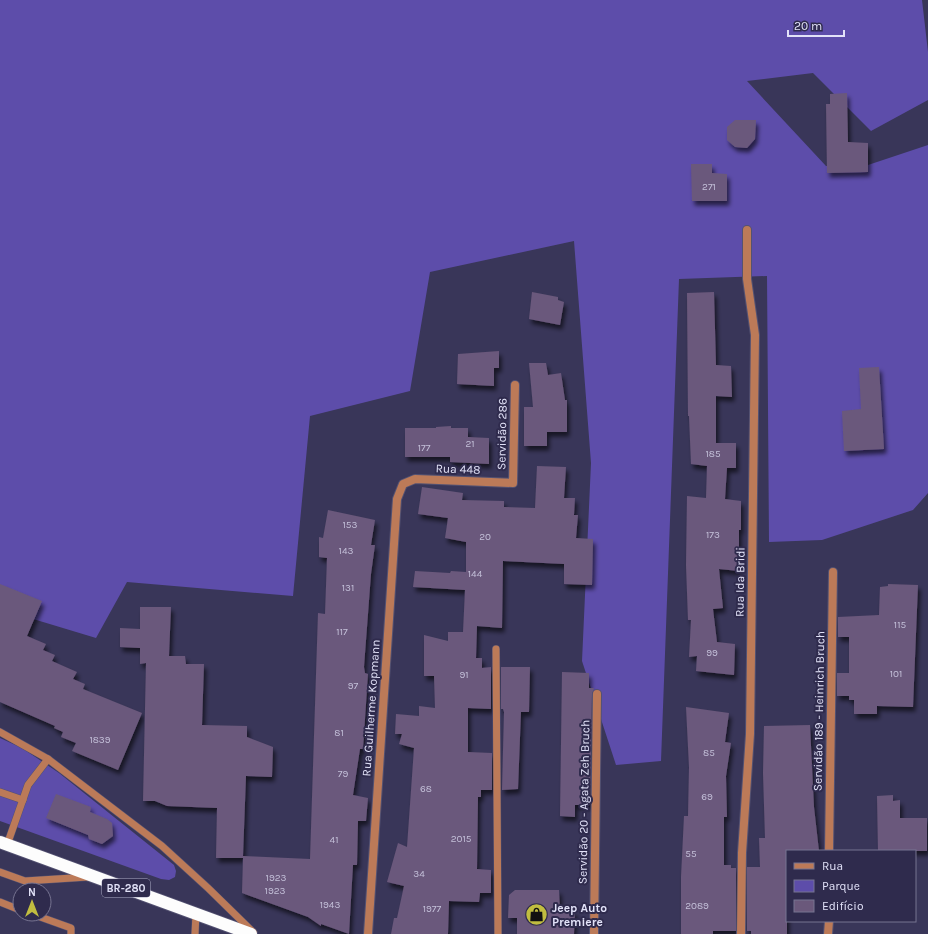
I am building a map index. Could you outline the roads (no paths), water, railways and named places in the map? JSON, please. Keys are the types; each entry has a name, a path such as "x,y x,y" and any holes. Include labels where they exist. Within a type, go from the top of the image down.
{"highway":[{"name":"BR-280","path":"4,843 251,934"}],"street":[{"name":"Rua Ida Bridi","path":"741,934 742,853 750,734 756,335 747,279 747,230"},
{"name":"Servidão 286","path":"513,483 515,385"},
{"name":"Rua 448","path":"403,484 414,479 513,483"},
{"name":"Rua Guilherme Kopmann","path":"368,934 397,499 403,484"},
{"name":"Servidão 189 - Heinrich Bruch","path":"830,850 833,572"},
{"name":"Servidão 20 - Agata Zeh Bruch","path":"594,934 597,694"},
{"path":"828,934 829,922"}],"lane":[{"path":"496,649 498,934"},
{"path":"0,732 48,759 162,846 208,888 254,934"},
{"path":"4,843 28,785 48,759"},
{"path":"0,792 23,800"},
{"path":"0,872 29,881 94,876"},
{"path":"0,902 12,907"},
{"path":"195,934 196,914"},
{"path":"52,921 71,928 71,934"}],"place":[{"name":"Jeep Auto Premiere","path":"536,915"}]}
